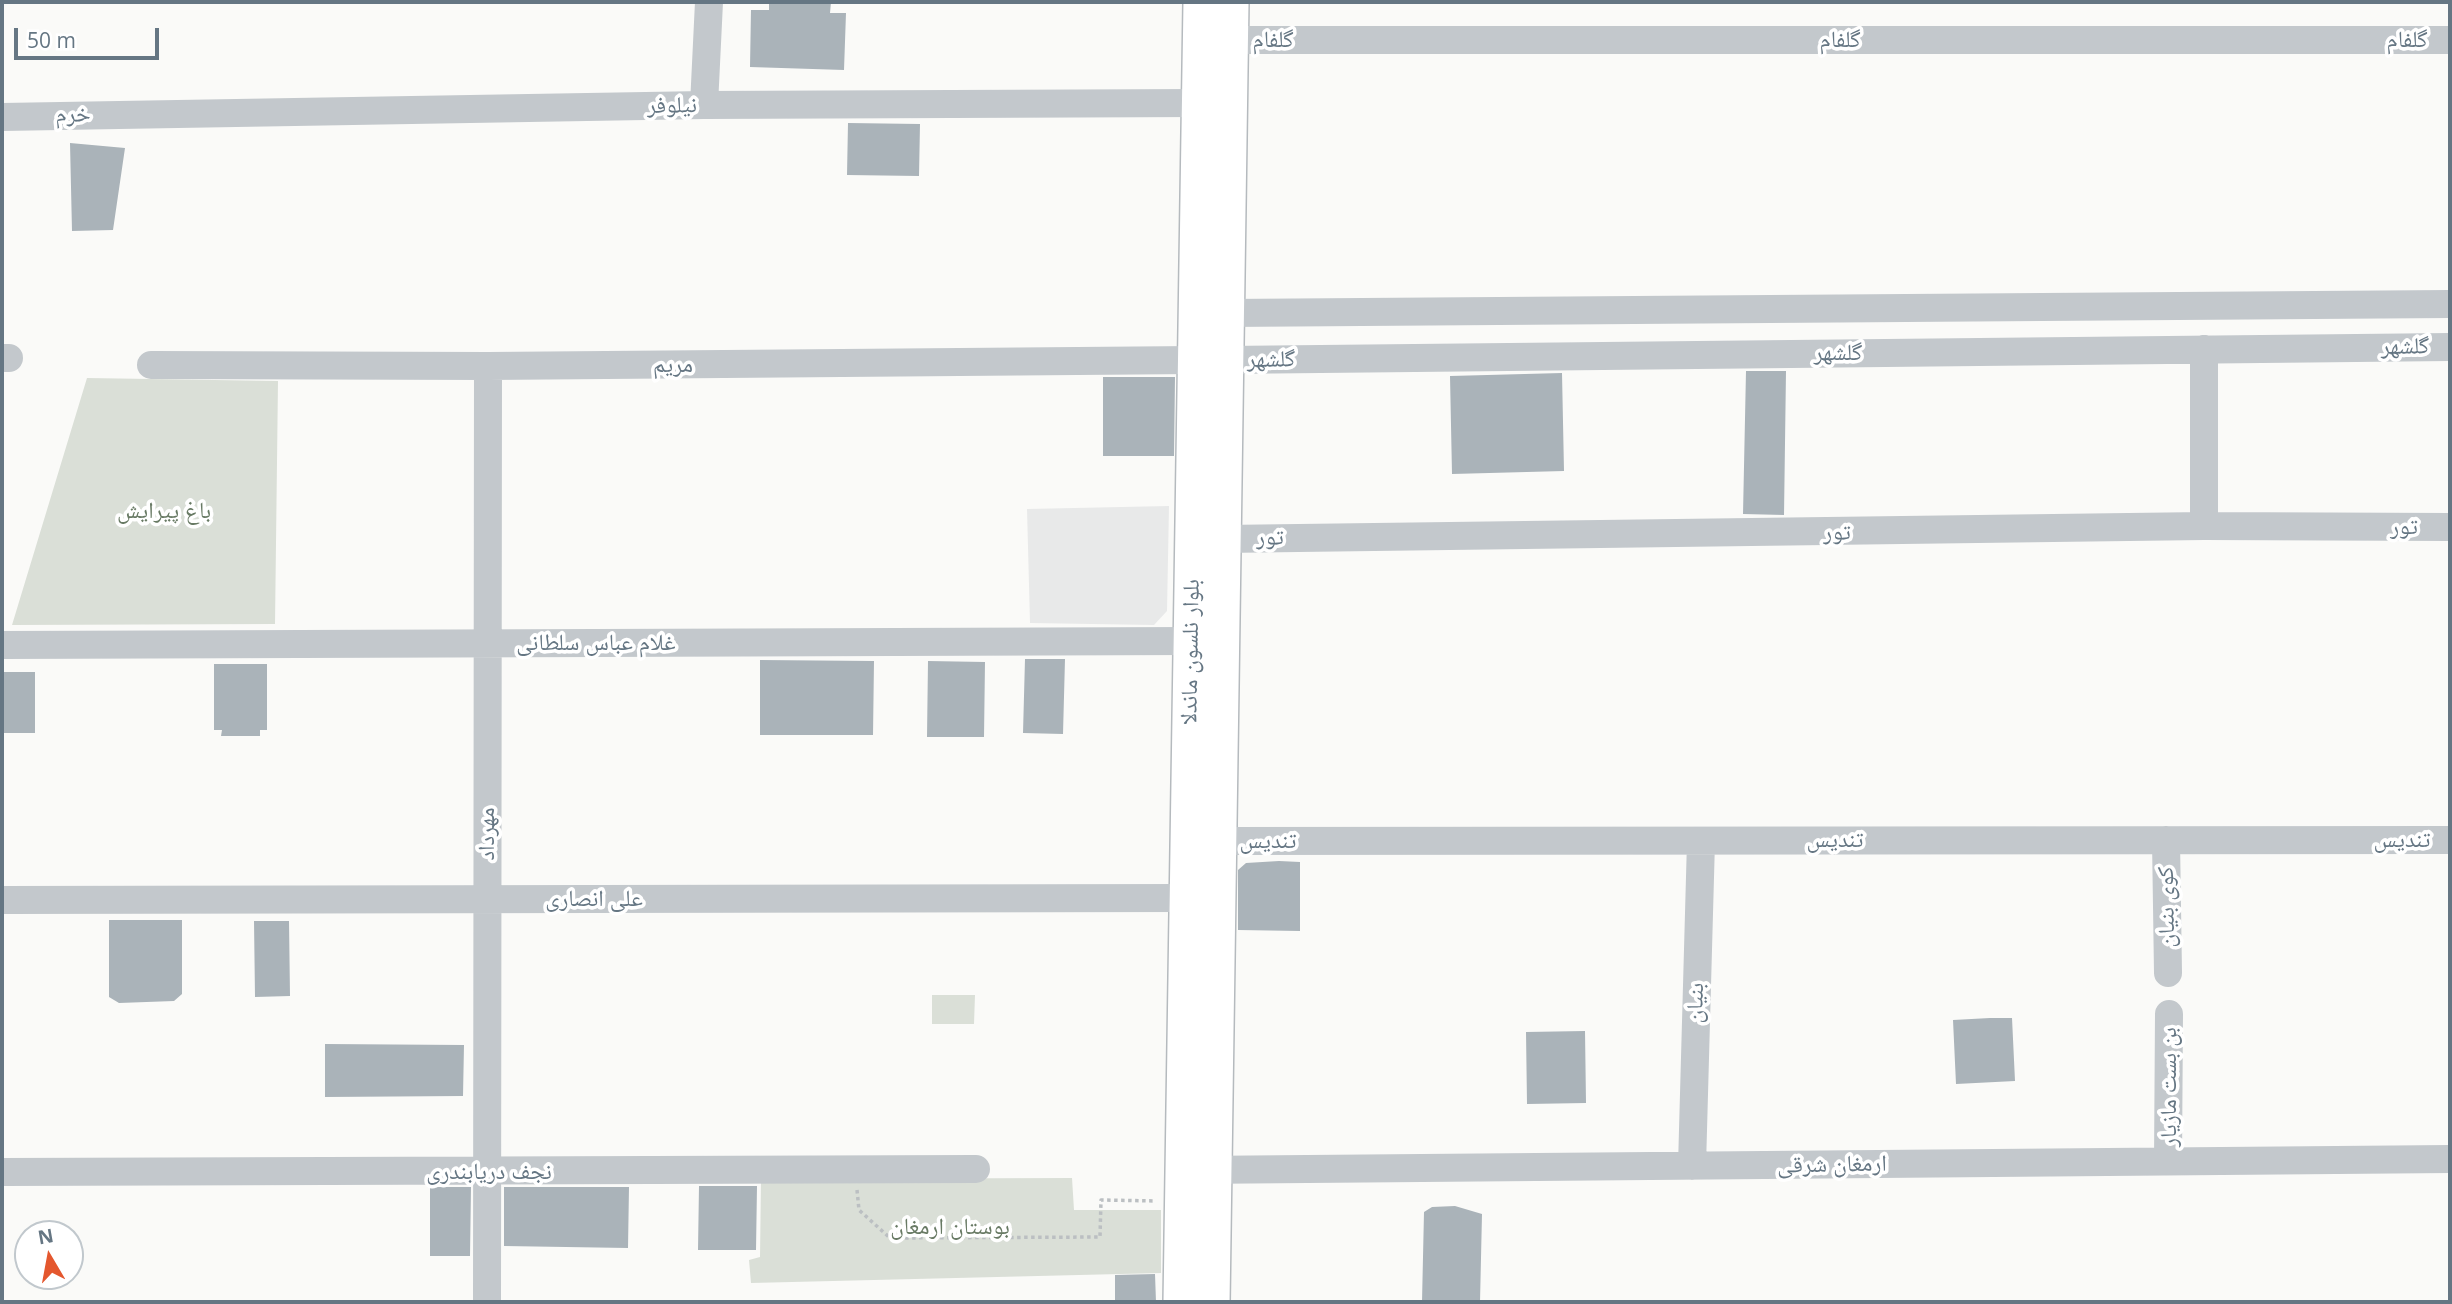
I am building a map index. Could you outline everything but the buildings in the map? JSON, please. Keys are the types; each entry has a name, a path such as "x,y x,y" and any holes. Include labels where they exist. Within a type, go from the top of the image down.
{"main road":[{"name":"بلوار نلسون ماندلا","path":"1181,1302 1198,1170 1219,841 1223,539 1210,360 1199,103 1201,2"},
{"name":"بلوار نلسون ماندلا","path":"1212,1302 1198,1170 1187,898 1191,641 1210,360 1226,313 1231,2"}],"street":[{"path":"704,105 709,2"},
{"name":"گلفام","path":"1230,40 2450,40"},
{"name":"نیلوفر","path":"144,113 704,105 1199,103"},
{"name":"خرم","path":"2,117 144,113"},
{"name":"گلشهر","path":"1226,313 2450,304"},
{"path":"2375,348 2376,305"},
{"path":"2183,306 2194,349 2204,526"},
{"path":"1918,353 1919,308"},
{"path":"1548,311 1549,356"},
{"name":"گلشهر","path":"1210,360 2450,347"},
{"name":"مریم","path":"150,365 488,366 1210,360"},
{"name":"مهرداد","path":"487,1302 488,366"},
{"name":"تور","path":"1223,539 2204,526 2450,527"},
{"name":"غلام عباس سلطانی","path":"2,645 1191,641"},
{"name":"کوی بنیان","path":"2166,840 2168,973"},
{"name":"تندیس","path":"1219,841 2450,840"},
{"name":"بنیان","path":"1692,1166 1701,841"},
{"name":"علی انصاری","path":"2,901 1187,898"},
{"name":"بن بست مازیار","path":"2168,1161 2169,1014"},
{"name":"ارمغان شرقی","path":"1198,1170 2450,1159"},
{"name":"نجف دریابندری","path":"2,1172 855,1172 976,1169"}],"path":[{"path":"855,1172 859,1210 890,1238 1100,1237 1101,1200 1142,1201"}],"shaded area":[{"path":"1169,506 1167,611 1154,625 1030,623 1027,509"}],"green space":[{"name":"باغ پیرایش","path":"87,378 278,381 275,624 12,625"},
{"path":"932,995 975,995 974,1024 932,1024"},
{"name":"بوستان ارمغان","path":"1072,1178 1074,1210 1161,1210 1161,1273 751,1283 749,1260 760,1257 761,1179"}]}
